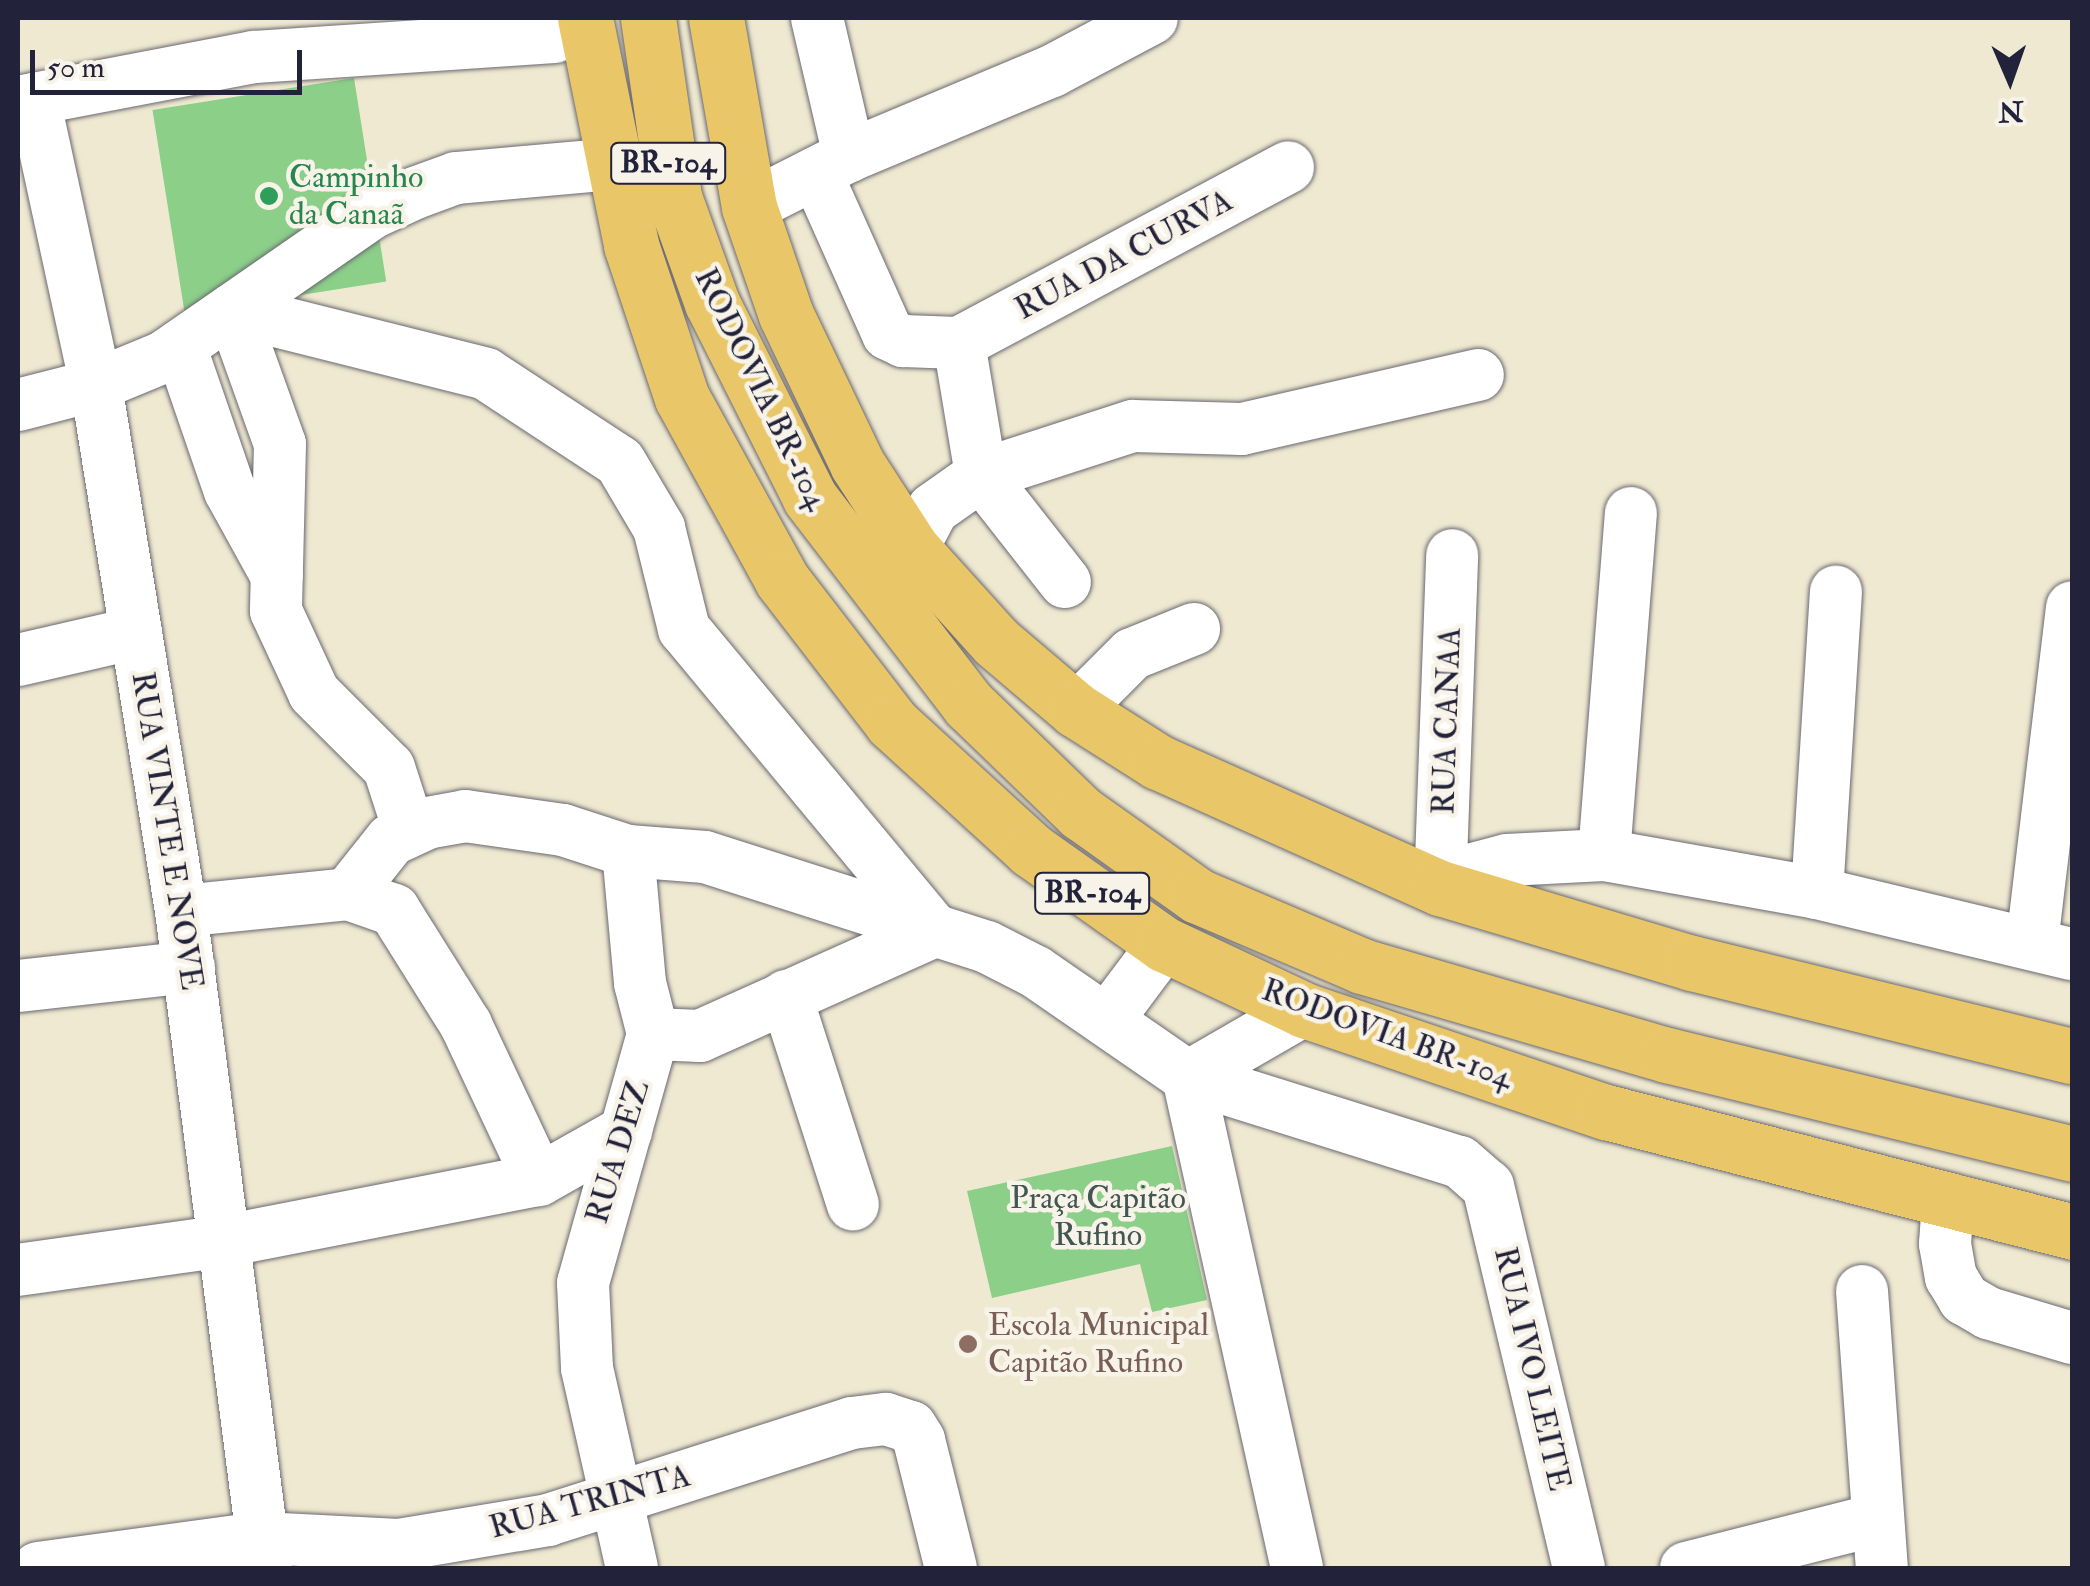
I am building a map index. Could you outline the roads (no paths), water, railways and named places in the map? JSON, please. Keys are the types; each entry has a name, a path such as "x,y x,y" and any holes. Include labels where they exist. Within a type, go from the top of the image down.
{"highway":[{"name":"RODOVIA BR-104","path":"648,18 674,197 712,303 810,498 969,705 1081,813 1198,896 1362,966 1667,1055 2072,1154"},
{"name":"RODOVIA BR-104","path":"716,18 749,207 794,332 857,464 912,549 996,642 1076,710 1158,762 1440,888 1692,963 2072,1056"},
{"name":"RODOVIA BR-104","path":"562,24 610,146 631,245 682,398 782,580 892,723 1031,850 1164,944 1304,1010 1606,1112 2072,1232"}],"street":[{"path":"816,18 832,164 888,334 903,341 959,343 982,475 1065,582"},
{"path":"749,207 832,164 1052,71 1152,18"},
{"path":"26,101 254,56 562,24"},
{"name":"RUA VINTE E NOVE","path":"26,101 96,386 181,911 264,1553"},
{"path":"18,406 96,386 180,346 372,213 415,193 456,178 610,146"},
{"name":"RUA DA CURVA","path":"959,343 1288,167"},
{"path":"232,310 280,444 276,610 314,693 389,768 409,830"},
{"path":"232,310 486,374 620,462 659,528 684,629 935,931"},
{"path":"180,346 230,491 277,576"},
{"path":"912,549 933,508 982,475 1133,426 1242,430 1478,375"},
{"path":"1604,855 1631,513"},
{"name":"RUA CANAA","path":"1440,888 1452,555"},
{"path":"1817,893 1836,592"},
{"path":"1440,888 1462,872 1507,860 1604,855 1817,893 2052,948 2072,607"},
{"path":"1076,710 1132,654 1194,629"},
{"path":"18,660 136,633"},
{"path":"348,894 381,850 409,830 480,818 562,830 628,851 705,857 935,931 1036,972 1188,1077 1297,1568"},
{"path":"628,851 640,984 654,1034 700,1036 935,931"},
{"path":"181,911 348,894 380,901 404,922 466,1024 539,1180"},
{"path":"1107,1020 1164,944"},
{"path":"18,986 189,967"},
{"path":"786,996 854,1205"},
{"path":"1188,1077 1304,1010"},
{"name":"RUA DEZ","path":"632,1568 587,1368 583,1284 654,1034"},
{"name":"RUA IVO LEITE","path":"1188,1077 1478,1172 1496,1215 1579,1568"},
{"path":"18,1270 224,1241 539,1180 626,1131"},
{"path":"1948,1202 1945,1244 1951,1277 1964,1298 1988,1313 2072,1338"},
{"path":"1686,1568 1879,1544 1862,1291"},
{"name":"RUA TRINTA","path":"38,1568 399,1546 548,1520 852,1423 886,1419 911,1427 928,1461 952,1568"}],"place":[{"name":"Campinho da Canaã","path":"269,196"},
{"name":"Escola Municipal Capitão Rufino","path":"968,1344"}],"park label":[{"name":"Praça Capitão Rufino","path":"1098,1218"}]}
